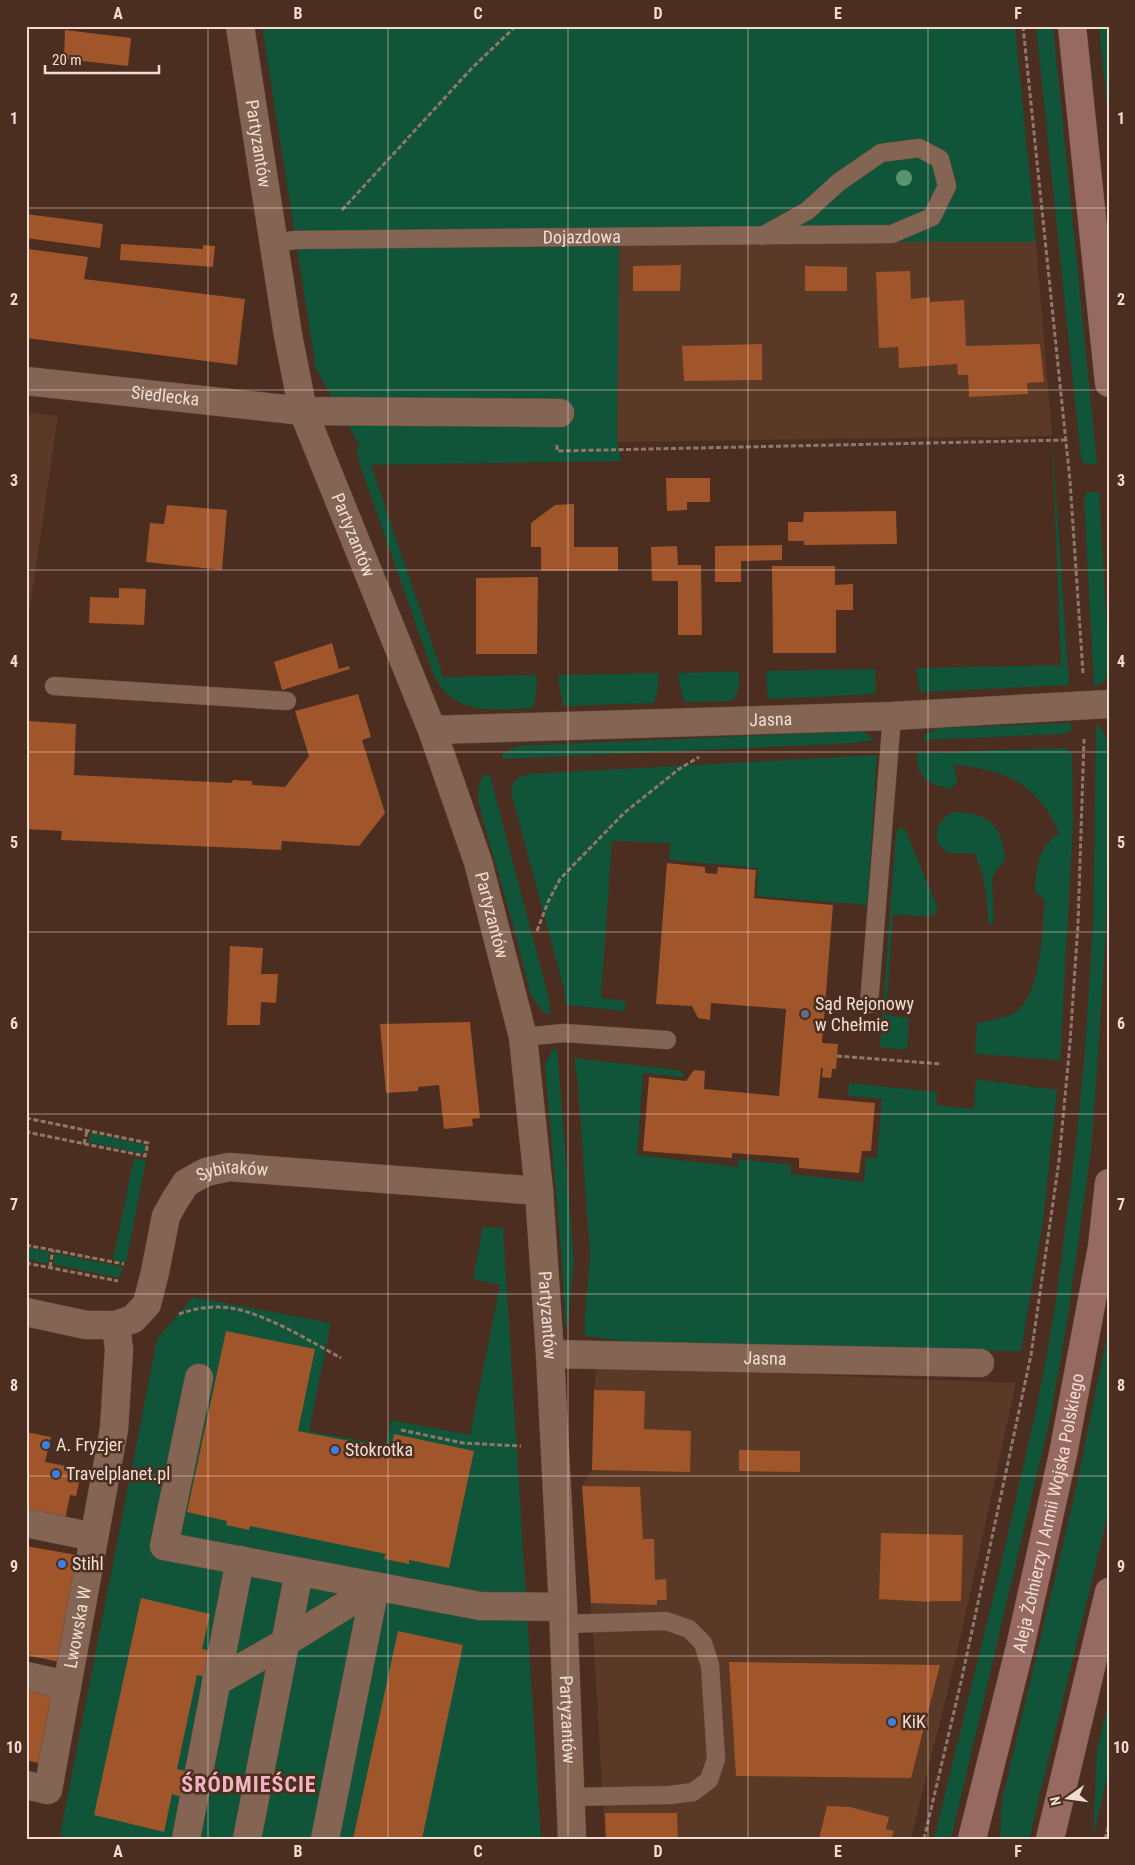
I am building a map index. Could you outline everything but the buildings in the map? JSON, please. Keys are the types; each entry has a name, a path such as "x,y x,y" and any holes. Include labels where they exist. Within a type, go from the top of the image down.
{"main road":[{"path":"1072,26 1109,383"},
{"name":"Aleja Żołnierzy I Armii Wojska Polskiego","path":"972,1839 1020,1647 1063,1454 1102,1247 1109,1183"},
{"path":"1050,1839 1109,1592"}],"street":[{"name":"Partyzantów","path":"240,26 272,243 303,410 432,730 478,862 523,1037 539,1191 550,1354 572,1839"},
{"name":"Siedlecka","path":"26,382 303,410"},
{"path":"303,410 560,414"},
{"name":"Jasna","path":"432,730 892,716 1109,704"},
{"name":"Sybiraków","path":"26,1312 86,1325 116,1325 133,1319 147,1304 166,1216 186,1183 206,1172 228,1167 539,1191"},
{"name":"Lwowska W","path":"26,1785 48,1790 114,1429 119,1350 116,1325"},
{"name":"Jasna","path":"550,1354 980,1363"},
{"path":"199,1378 164,1546 480,1606 563,1616"},
{"path":"26,1523 94,1537"},
{"path":"186,1839 240,1560"},
{"path":"247,1839 300,1572"},
{"path":"216,1682 286,1642 375,1587"},
{"path":"325,1839 375,1587"},
{"path":"26,1676 67,1685"}],"lane":[{"name":"Dojazdowa","path":"272,243 314,240 762,236 892,234 932,217 947,186 940,159 918,148 881,153 839,182 807,211 762,236"},
{"path":"54,686 287,701"},
{"path":"869,1004 892,716"},
{"path":"523,1037 564,1033 667,1040"},
{"path":"563,1616 666,1621 689,1629 703,1643 710,1665 716,1759 709,1780 693,1792 670,1796 570,1797"}],"path":[{"path":"314,240 472,68 516,26"},
{"path":"1023,26 1070,481 1083,676"},
{"path":"560,414 557,451 1066,440"},
{"path":"924,1839 1031,1355 1059,1161 1070,1043 1078,924 1084,732"},
{"path":"537,931 548,902 560,879 631,807 679,769 700,756"},
{"path":"837,1056 942,1064"},
{"path":"26,1118 148,1143 145,1156 26,1132"},
{"path":"84,1144 87,1130"},
{"path":"26,1245 126,1265"},
{"path":"50,1268 53,1250"},
{"path":"26,1263 122,1282"},
{"path":"175,1316 216,1307 243,1311 272,1323 341,1358"},
{"path":"400,1430 463,1443 522,1446"},
{"path":"1105,1839 1109,1824"}],"shaded area":[{"path":"618,238 1036,242 1052,436 617,442"},
{"path":"26,412 58,416 26,635"},
{"path":"596,1366 1016,1383 959,1644 911,1839 605,1839 594,1646 582,1486 592,1470"}],"green space":[{"path":"262,26 1015,26 1036,242 619,241 617,442 621,461 371,465 443,677 537,675 533,708 476,708 455,700 446,693 433,673 359,462 356,449 360,446 316,369"},
{"path":"1036,26 1053,26 1097,464 1085,464 1081,458"},
{"path":"1099,26 1109,26 1109,128"},
{"path":"1052,436 1069,685 920,692 916,668 1061,665"},
{"path":"1087,492 1099,492 1109,665 1106,679 1094,686 1084,500"},
{"path":"875,669 876,694 768,699 766,671"},
{"path":"739,671 738,692 730,701 684,702 677,673"},
{"path":"659,673 654,703 564,706 558,675"},
{"path":"1071,723 1071,730 1064,734 922,740 927,733 940,728"},
{"path":"1096,724 1102,729 1109,745 1106,930 1091,1150 1068,1315 1051,1414 951,1839 934,1839 999,1573 1038,1401 1055,1308 1076,1144 1085,1049 1093,926"},
{"path":"863,731 874,740 856,743 503,759 502,754 517,746"},
{"path":"1065,748 1072,753 1073,826 1060,1060 975,1054 977,1023 1011,1015 1023,1005 1030,993 1039,961 1045,900 1035,891 1037,866 1046,846 1059,833 1051,816 1041,802 1018,782 989,770 954,765 957,782 951,789 936,785 925,779 919,769 917,753"},
{"path":"877,755 867,905 757,896 758,868 669,860 670,843 612,841 601,998 626,1001 625,1011 566,1005 565,993 511,792 514,782 518,778 528,774"},
{"path":"484,774 490,776 548,995 551,1015 543,1012 531,996 480,809 478,791"},
{"path":"954,812 985,818 997,830 1001,838 1005,860 992,878 994,921 991,924 988,921 983,878 975,854 948,852 942,848 937,838 939,826 948,815"},
{"path":"898,829 905,829 937,907 935,914 926,917 893,914 886,1015 909,1018 907,1050 880,1047 896,834"},
{"path":"557,1048 574,1261 567,1331 545,1066 551,1052"},
{"path":"574,1058 678,1070 685,1075 682,1077 643,1073 637,1155 738,1167 738,1159 791,1165 791,1174 864,1182 866,1157 877,1158 882,1099 848,1095 849,1083 937,1092 936,1105 974,1109 976,1079 1057,1090 1043,1221 1021,1351 654,1345 586,1336 584,1331 590,1255 578,1085"},
{"path":"91,1133 146,1145 144,1154 88,1142"},
{"path":"134,1158 146,1161 126,1263 113,1260"},
{"path":"483,1227 503,1228 541,1839 72,1839 60,1835 157,1339 193,1297 331,1323 309,1431 386,1445 391,1420 470,1435 500,1285 473,1279"},
{"path":"26,1247 50,1252 48,1264 26,1259"},
{"path":"55,1253 123,1267 120,1278 53,1264"},
{"path":"1109,1326 1109,1510 1029,1839 1000,1839 1002,1800 1074,1498"},
{"path":"1109,1699 1109,1770 1093,1837 1097,1750"}],"place":[{"name":"Sąd Rejonowy w Chełmie","path":"805,1014"},
{"name":"A. Fryzjer","path":"46,1445"},
{"name":"Stokrotka","path":"335,1450"},
{"name":"Travelplanet.pl","path":"56,1474"},
{"name":"Stihl","path":"62,1564"},
{"name":"KiK","path":"892,1722"}],"district":[{"name":"ŚRÓDMIEŚCIE","path":"249,1784"}]}
